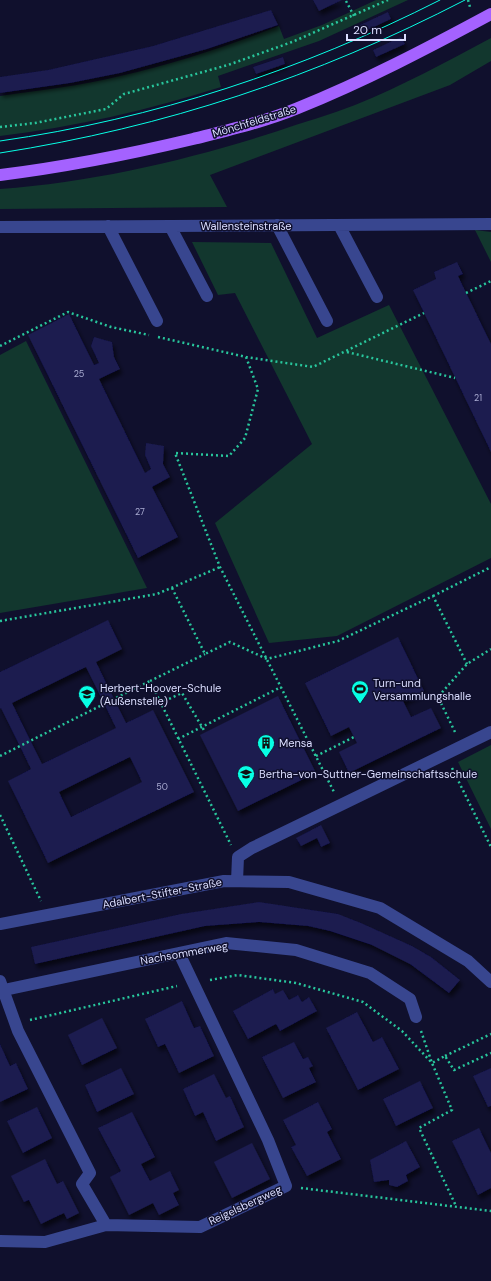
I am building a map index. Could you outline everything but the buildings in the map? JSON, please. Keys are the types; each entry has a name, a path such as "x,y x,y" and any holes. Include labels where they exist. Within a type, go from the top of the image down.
{"main road":[{"name":"Mönchfeldstraße","path":"0,175 129,155 255,122 296,109 399,63 491,14"}],"street":[{"name":"Wallensteinstraße","path":"0,226 491,224"},
{"path":"277,225 327,321"},
{"path":"339,225 377,297"},
{"path":"108,226 157,321"},
{"path":"170,226 207,296"},
{"path":"237,881 238,857 252,848 491,732"},
{"name":"Adalbert-Stifter-Straße","path":"0,924 224,880 289,882 380,908 468,961 491,982"},
{"name":"Nachsommerweg","path":"1,988 226,943 296,950 370,973 410,999 416,1017"},
{"path":"179,953 268,1140 286,1186"},
{"path":"1,988 18,1031 90,1173 82,1184 106,1225"},
{"name":"Reigelsbergweg","path":"0,1241 44,1242 106,1225 200,1227 286,1186"}],"path":[{"path":"0,127 35,123 106,109 124,94 228,66 292,42 388,0"},
{"path":"468,0 470,7"},
{"path":"346,1 354,16"},
{"path":"466,293 491,281"},
{"path":"0,340 1,346 68,312 111,327 246,356 313,367 424,313"},
{"path":"346,351 455,378"},
{"path":"246,356 258,389 245,438 229,456 175,453 220,567 341,805"},
{"path":"0,621 157,594 220,567"},
{"path":"0,756 230,642 267,660 338,641 491,567"},
{"path":"172,588 205,654"},
{"path":"433,596 466,664"},
{"path":"461,746 438,697 466,664 491,649"},
{"path":"150,682 238,857"},
{"path":"178,739 281,687"},
{"path":"160,703 182,693 205,732"},
{"path":"316,756 354,737"},
{"path":"445,754 491,846"},
{"path":"0,815 48,915"},
{"path":"416,1017 432,1063 452,1110 419,1128 456,1206"},
{"path":"402,1031 432,1063"},
{"path":"432,1063 491,1034"},
{"path":"445,1056 454,1070 491,1053"},
{"name":"Reigelsbergweg","path":"286,1186 491,1211"}],"green space":[{"path":"376,0 408,0 319,41 218,76 221,87 112,117 56,128 0,136 0,96 60,88 160,66 240,41 279,26 284,39 322,25"},
{"path":"491,38 491,61 450,85 210,175 227,207 0,209 0,189 70,181 175,160 244,142 336,112 407,82"},
{"path":"475,230 491,232 491,262"},
{"path":"192,242 271,243 317,338 389,305 491,504 491,558 337,636 269,643 215,523 312,444 235,293 218,295"},
{"path":"26,341 147,588 0,613 0,355"},
{"path":"491,745 491,829 458,762"}],"tram line":[{"path":"0,141 114,120 171,105 226,88 281,70 335,48 440,0"},
{"path":"0,153 122,129 239,96 353,53 409,28 465,0"}],"place":[{"name":"Turn-und Versammlungshalle","path":"360,704"},
{"name":"Herbert-Hoover-Schule (Außenstelle)","path":"87,709"},
{"name":"Mensa","path":"266,758"},
{"name":"Bertha-von-Suttner-Gemeinschaftsschule","path":"246,789"}]}
